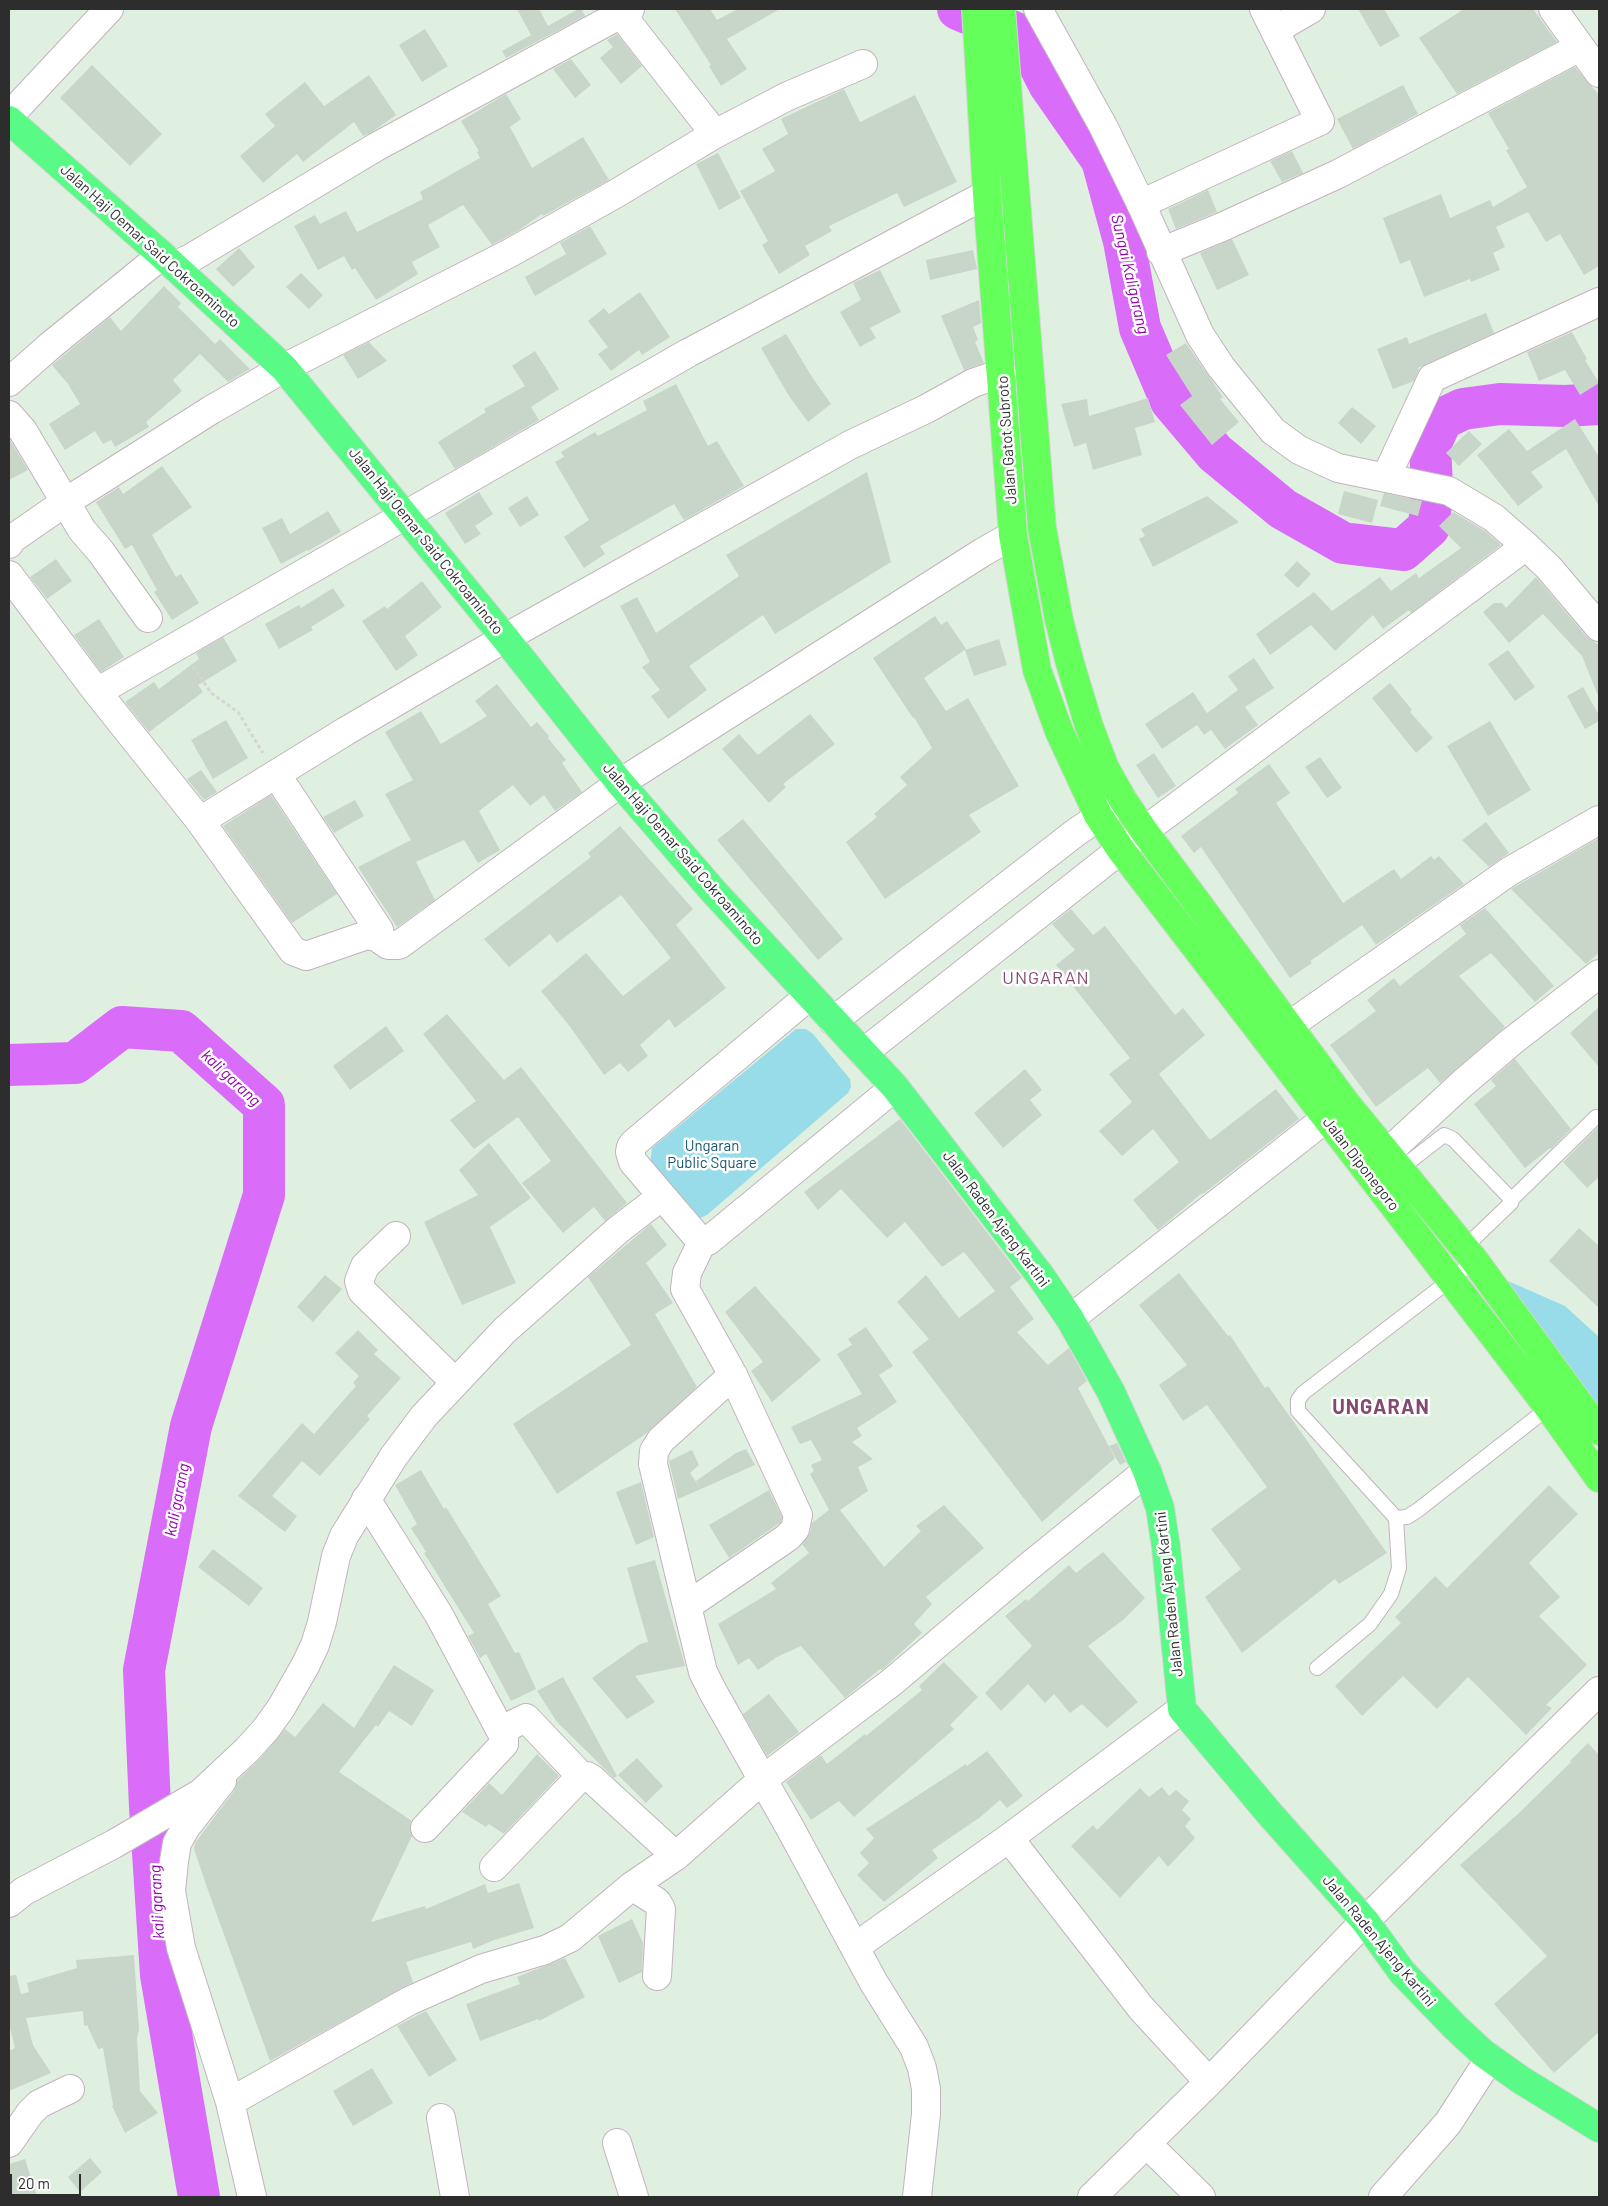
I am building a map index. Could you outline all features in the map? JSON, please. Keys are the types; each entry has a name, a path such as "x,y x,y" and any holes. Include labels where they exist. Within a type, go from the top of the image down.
{"highway":[{"name":"Jalan Gatot Subroto","path":"976,9 994,90 1042,528 1070,663 1089,726 1103,762 1123,800 1144,831"},
{"name":"Jalan Gatot Subroto","path":"1001,14 987,194 1013,535 1037,670 1059,731 1098,816 1121,850"},
{"name":"Jalan Diponegoro","path":"1144,831 1290,1025 1346,1103 1470,1255 1599,1431"},
{"name":"Jalan Diponegoro","path":"1121,850 1549,1408 1599,1478"}],"main road":[{"name":"Jalan Haji Oemar Said Cokroaminoto","path":"9,120 168,260 284,368 505,638 620,783 714,892 809,996"},
{"name":"Jalan Raden Ajeng Kartini","path":"809,996 895,1087 1040,1275 1070,1319 1111,1392 1147,1471 1160,1508 1166,1547 1182,1709 1269,1813 1365,1921 1409,1979 1455,2027 1490,2058 1521,2080 1599,2128"}],"street":[{"path":"9,116 110,9"},
{"path":"1038,9 1103,126 1141,204 1200,335 1221,367 1273,431 1299,450 1338,468 1449,491 1494,518 1526,546 1549,568 1599,626"},
{"path":"1141,204 1320,120 1269,19 1311,9"},
{"path":"1553,9 1599,73"},
{"path":"9,382 51,345 168,260 192,258 376,147 623,11 715,134"},
{"path":"1161,252 1222,227 1338,174 1580,47"},
{"path":"9,544 12,539 64,503 211,410 284,368 508,254 618,192 715,134 788,96 863,64"},
{"path":"97,692 688,353 987,194"},
{"path":"1395,479 1432,378 1599,302"},
{"path":"200,821 505,638 850,445 926,409 973,383 1002,373"},
{"path":"9,415 23,431 64,503 82,530 101,552 148,618"},
{"path":"9,575 97,692 200,821 292,951 306,956 367,935 377,937 388,945 399,945 620,783 983,552 1013,535"},
{"path":"863,1053 1144,831 1526,546"},
{"path":"276,774 378,930 381,940"},
{"path":"833,1021 973,911 1098,816 1123,800"},
{"path":"1290,1025 1510,871 1599,820"},
{"path":"973,911 1000,943"},
{"path":"1393,1161 1463,1083 1511,1042 1599,974"},
{"path":"702,1242 633,1162 630,1152 634,1143 809,996"},
{"path":"702,1242 708,1241 895,1087"},
{"path":"1070,1319 1326,1119"},
{"path":"252,2197 230,2102 181,1948 171,1891 177,1842 186,1827 281,1708 309,1659 322,1622 336,1556 348,1528 394,1456 424,1416 506,1330 618,1230 662,1196"},
{"path":"396,1236 364,1266 359,1281 362,1291 455,1382"},
{"path":"687,1606 788,1537 795,1529 798,1515 733,1375 685,1290 687,1273 702,1242"},
{"path":"733,1375 661,1440 654,1451 653,1464 703,1672 762,1780 790,1826 874,1983 914,2047 922,2068 926,2090 926,2114 917,2197"},
{"path":"230,2102 409,2001 482,1969 545,1950 570,1938 632,1886 676,1856 762,1780 892,1682 1069,1533 1147,1471"},
{"path":"366,1499 438,1615 504,1737 504,1744 425,1828"},
{"path":"1092,2197 1209,2082 1365,1921 1599,1691"},
{"path":"855,1947 1009,1838 1182,1709"},
{"path":"501,1730 526,1718 582,1776 592,1779 676,1856"},
{"path":"9,1903 24,1891 114,1844 201,1793 247,1750"},
{"path":"494,1867 582,1776"},
{"path":"1009,1838 1141,2008 1209,2082"},
{"path":"632,1886 657,1902 661,1909 657,1976"},
{"path":"1383,2197 1448,2123 1490,2058"},
{"path":"9,2144 30,2112 39,2104 70,2089"},
{"path":"441,2118 455,2197"},
{"path":"617,2143 634,2197"},
{"path":"1146,2143 1200,2197"}],"lane":[{"path":"1318,1668 1370,1624 1391,1594 1399,1568 1396,1518 1298,1411 1298,1400 1303,1393 1451,1281 1511,1200 1596,1117"},
{"path":"1393,1161 1444,1135 1452,1139 1511,1200"},
{"path":"1396,1518 1407,1517 1418,1510 1549,1408 1572,1393"}],"path":[{"path":"181,644 211,694 238,712 276,774"}],"green space":[{"name":"Ungaran Public Square","path":"796,1029 806,1029 813,1034 850,1079 851,1087 848,1093 707,1215 700,1218 693,1214 650,1165 652,1148"},
{"path":"1499,1277 1565,1306 1599,1337 1599,1409"}],"building":[{"path":"517,9 539,9 548,26 578,9 581,9 585,16 506,58 502,51 531,35"},
{"path":"675,9 710,9 717,20 738,9 780,9 727,39 747,69 721,86 709,66 711,65"},
{"path":"1358,9 1384,9 1400,36 1380,47"},
{"path":"1464,9 1533,9 1557,42 1457,94 1419,38"},
{"path":"425,29 448,66 422,82 399,45"},
{"path":"617,34 642,66 621,84 600,58 613,47 607,40"},
{"path":"571,59 591,85 575,98 553,69"},
{"path":"92,65 162,134 130,166 60,98"},
{"path":"1575,67 1599,95 1599,266 1584,275 1560,234 1546,242 1528,212 1496,227 1505,247 1493,253 1500,270 1471,282 1470,279 1424,297 1410,260 1400,264 1383,218 1441,194 1450,218 1490,200 1493,207 1527,187 1506,150 1509,149 1488,113"},
{"path":"369,75 396,115 372,132 363,136 354,122 303,162 297,154 263,183 240,156 275,126 265,114 305,82 324,106"},
{"path":"1403,85 1418,114 1353,149 1337,119"},
{"path":"844,89 860,122 915,95 957,182 904,207 897,193 829,226 832,231 805,246 810,255 779,274 762,245 768,241 740,191 775,171 762,149 788,134 781,119"},
{"path":"506,94 521,119 510,127 532,168 583,137 609,180 543,216 542,214 492,245 463,205 428,225 440,247 412,262 418,274 376,300 355,268 352,270 344,256 318,270 294,226 315,215 320,224 346,211 357,232 423,199 420,192 480,158 477,152 479,151 461,121"},
{"path":"1292,151 1303,173 1282,182 1270,161"},
{"path":"718,153 741,198 719,210 696,164"},
{"path":"1208,190 1217,212 1176,229 1168,209"},
{"path":"590,226 607,254 535,296 525,277 566,254 560,243"},
{"path":"1232,239 1249,275 1217,290 1200,253"},
{"path":"239,248 255,267 233,287 216,269"},
{"path":"973,250 977,269 930,280 926,260"},
{"path":"880,270 901,312 870,328 876,338 860,347 840,312 861,300 853,283"},
{"path":"301,273 323,295 309,309 286,287"},
{"path":"164,286 181,303 178,307 215,344 220,339 250,369 228,382 200,354 173,380 182,391 146,422 149,427 115,447 111,440 103,444 95,431 65,450 49,424 80,404 68,384 52,365 110,317 121,331"},
{"path":"640,292 670,337 642,355 639,350 611,371 598,354 608,347 588,321 604,308 609,314"},
{"path":"979,300 981,323 973,327 978,340 975,342 984,363 964,370 941,316"},
{"path":"1486,313 1494,333 1418,368 1419,370 1414,381 1393,389 1377,349 1407,337 1409,344"},
{"path":"1572,332 1587,359 1585,360 1599,383 1580,395 1565,370 1539,381 1527,352"},
{"path":"786,334 831,404 808,422 789,396 761,348"},
{"path":"369,342 387,361 358,379 343,355"},
{"path":"1186,343 1223,397 1220,399 1239,422 1212,445 1180,405 1192,396 1166,355"},
{"path":"535,351 559,389 531,407 539,420 455,469 438,442 486,412 484,409 525,386 512,366"},
{"path":"676,384 708,446 717,441 744,486 684,520 674,504 600,546 605,554 584,568 564,537 589,520 555,462 564,457 561,452 595,432 598,436 647,410 643,401"},
{"path":"1148,398 1155,422 1135,428 1142,455 1093,470 1086,443 1074,447 1061,404 1087,399 1089,416"},
{"path":"1352,407 1376,426 1361,444 1338,423"},
{"path":"1575,419 1599,457 1599,506 1566,449 1531,472 1543,487 1518,506 1477,455 1509,429 1527,451"},
{"path":"1469,431 1482,444 1459,466 1446,453"},
{"path":"9,438 28,470 9,480"},
{"path":"162,466 192,507 152,535 176,577 181,574 199,603 172,620 154,592 157,590 132,545 125,549 96,502 119,487 123,494"},
{"path":"867,472 891,562 775,634 763,615 689,666 707,690 668,719 651,696 660,690 642,667 650,662 620,606 637,597 656,633 739,576 726,555"},
{"path":"1344,491 1378,500 1372,523 1338,514"},
{"path":"479,492 493,514 475,526 481,534 465,544 445,513"},
{"path":"1384,493 1422,501 1418,516 1380,506"},
{"path":"527,496 539,515 520,527 508,508"},
{"path":"1207,496 1239,522 1153,567 1139,539 1145,536 1141,529"},
{"path":"328,511 341,532 281,564 262,528 282,518 290,534"},
{"path":"1453,512 1485,531 1501,545 1411,613 1409,610 1383,629 1373,615 1335,651 1311,625 1270,655 1256,634 1314,592 1332,611 1380,577 1391,591 1416,573 1419,578 1461,548 1439,526"},
{"path":"56,559 72,581 47,599 30,577"},
{"path":"1297,561 1311,574 1298,588 1284,575"},
{"path":"1536,577 1587,637 1599,645 1599,698 1582,656 1543,614 1509,643 1483,612 1494,603 1502,603 1506,608"},
{"path":"422,581 442,607 405,636 418,655 396,671 362,621 385,606 387,609"},
{"path":"333,588 345,606 311,627 313,630 279,649 265,624 299,605 301,608"},
{"path":"935,616 941,625 947,621 966,649 924,678 946,711 968,698 1019,786 969,815 981,832 885,899 846,842 877,817 874,814 907,785 900,777 932,748 914,717 873,658"},
{"path":"99,619 124,657 101,672 74,635"},
{"path":"223,637 237,661 198,685 203,692 149,732 125,702 154,682 159,689 199,659 196,653"},
{"path":"999,639 1007,665 974,676 965,650"},
{"path":"1508,650 1535,687 1515,701 1488,664"},
{"path":"1254,658 1274,688 1245,707 1258,725 1225,749 1211,730 1204,735 1197,725 1162,749 1145,724 1193,692 1207,713 1238,690 1228,676"},
{"path":"1390,683 1412,710 1410,712 1433,738 1416,753 1372,698"},
{"path":"497,684 531,727 537,722 549,736 548,738 566,760 562,763 582,792 555,811 544,795 530,806 513,785 479,811 500,850 478,863 464,840 416,862 435,900 397,927 358,867 411,840 385,794 413,780 385,732 421,711 441,744 487,716 475,701"},
{"path":"1583,687 1599,715 1599,721 1585,729 1567,696"},
{"path":"810,714 835,744 783,784 786,787 769,803 722,749 739,734 758,755"},
{"path":"226,720 248,758 213,779 191,740"},
{"path":"1490,721 1531,790 1488,816 1447,746"},
{"path":"1154,753 1176,786 1158,798 1136,765"},
{"path":"1320,757 1342,788 1327,798 1305,767"},
{"path":"1269,764 1290,793 1276,803 1343,903 1394,869 1401,879 1431,856 1434,860 1439,856 1464,884 1376,945 1362,925 1310,961 1312,963 1290,978 1201,847 1194,853 1181,836 1238,793 1235,789"},
{"path":"201,770 217,792 204,800 187,779"},
{"path":"271,795 337,894 292,923 223,826"},
{"path":"355,800 364,816 334,833 323,817"},
{"path":"743,819 843,939 818,960 717,840"},
{"path":"1486,822 1509,853 1489,867 1462,840"},
{"path":"620,826 693,909 676,925 726,988 675,1028 669,1019 640,1045 648,1056 628,1072 620,1063 604,1075 571,1028 541,991 586,953 623,996 671,958 621,895 557,943 550,934 509,967 484,939 591,857 588,853"},
{"path":"1599,838 1599,953 1586,964 1511,889"},
{"path":"1485,908 1554,986 1535,1002 1491,953 1459,976 1505,1027 1440,1083 1428,1068 1376,1107 1330,1045 1376,1011 1367,1000 1394,978 1400,986 1466,934 1460,925"},
{"path":"1071,909 1093,935 1105,926 1175,1015 1183,1008 1205,1035 1159,1074 1210,1140 1276,1089 1299,1119 1202,1193 1158,1230 1133,1200 1179,1162 1153,1129 1122,1156 1099,1131 1132,1102 1109,1074 1130,1058 1056,965 1075,950 1052,924"},
{"path":"1599,1007 1599,1067 1570,1033"},
{"path":"447,1014 504,1080 521,1067 627,1203 605,1221 594,1207 563,1233 522,1183 551,1161 518,1117 474,1149 450,1120 476,1101 423,1034"},
{"path":"386,1026 404,1051 350,1090 333,1066"},
{"path":"1515,1059 1571,1129 1551,1149 1525,1168 1474,1104 1496,1086 1491,1080"},
{"path":"1025,1069 1042,1090 1030,1100 1042,1115 1003,1148 974,1113"},
{"path":"900,1119 1022,1278 1010,1287 1034,1319 1017,1332 1048,1365 1069,1348 1087,1381 1078,1388 1115,1458 1042,1522 912,1352 929,1339 897,1302 926,1275 959,1318 995,1291 964,1252 942,1267 905,1222 887,1238 841,1189 818,1210 804,1192"},
{"path":"1599,1126 1599,1177 1587,1188 1563,1162"},
{"path":"489,1143 531,1198 490,1227 516,1283 462,1305 424,1222 478,1195 459,1170"},
{"path":"651,1224 667,1245 646,1263 673,1303 655,1314 697,1387 647,1433 557,1494 513,1424 631,1345 588,1277"},
{"path":"1579,1228 1599,1246 1599,1308 1549,1261"},
{"path":"1179,1273 1228,1336 1230,1335 1265,1388 1268,1386 1387,1553 1339,1584 1335,1579 1242,1653 1205,1597 1241,1569 1211,1529 1267,1487 1207,1405 1183,1421 1159,1385 1187,1365 1139,1305"},
{"path":"325,1275 342,1289 313,1322 297,1307"},
{"path":"755,1286 821,1360 772,1402 751,1371 763,1362 725,1312"},
{"path":"866,1327 893,1366 879,1375 897,1402 857,1428 862,1436 852,1442 873,1459 858,1467 868,1491 840,1510 884,1567 921,1531 916,1526 944,1505 984,1548 926,1597 932,1604 914,1624 922,1633 882,1670 880,1669 845,1698 801,1646 777,1657 758,1670 749,1658 738,1665 718,1624 776,1589 771,1583 809,1553 802,1544 810,1533 812,1523 829,1510 810,1474 814,1471 811,1465 822,1460 811,1440 800,1444 791,1427 862,1394 837,1354 852,1345 848,1339"},
{"path":"358,1330 378,1350 374,1354 401,1378 367,1416 370,1419 320,1476 302,1461 272,1496 297,1516 285,1532 238,1496 302,1423 314,1434 356,1386 353,1383 359,1376 335,1353"},
{"path":"1117,1443 1126,1462 1120,1465 1109,1446"},
{"path":"746,1449 755,1465 701,1489 696,1481 736,1453"},
{"path":"692,1450 699,1465 690,1473 701,1489 678,1499 669,1461"},
{"path":"421,1470 501,1596 488,1604 515,1653 519,1652 536,1689 511,1701 486,1654 480,1658 468,1636 474,1633 424,1553 426,1552 411,1528 417,1524 395,1485"},
{"path":"641,1482 654,1537 636,1545 616,1492"},
{"path":"1549,1485 1578,1514 1529,1563 1560,1597 1539,1616 1587,1665 1546,1705 1552,1708 1526,1735 1468,1677 1437,1709 1403,1676 1362,1716 1335,1686 1401,1623 1395,1617 1435,1576 1447,1588"},
{"path":"769,1490 782,1517 781,1522 729,1558 709,1525"},
{"path":"213,1549 263,1588 249,1606 198,1567"},
{"path":"1103,1552 1145,1598 1123,1620 1088,1646 1138,1702 1107,1728 1082,1704 1070,1713 1054,1694 1045,1703 1028,1684 1001,1711 985,1693 1032,1646 1005,1616 1026,1599 1028,1601 1069,1565 1076,1573"},
{"path":"655,1560 685,1666 635,1676 655,1702 627,1719 592,1678 640,1644 648,1642 627,1568"},
{"path":"944,1662 978,1697 950,1725 954,1729 854,1817 839,1801 811,1820 786,1782 821,1755 827,1764 865,1734 866,1736 922,1690 919,1686"},
{"path":"394,1665 434,1690 412,1726 389,1711 378,1727 376,1725 339,1772 412,1821 410,1825 412,1836 371,1922 425,1906 426,1909 485,1884 488,1893 519,1883 534,1928 494,1940 473,1949 471,1942 406,1962 413,1982 270,2061 210,1896 194,1849 195,1843 234,1791 237,1781 259,1760 285,1729 295,1737 323,1703 354,1728"},
{"path":"563,1677 617,1776 614,1778 557,1722 537,1691"},
{"path":"769,1694 799,1732 767,1756 743,1714"},
{"path":"1588,1743 1599,1755 1599,2032 1554,2073 1494,2004 1547,1956 1460,1865 1518,1814"},
{"path":"987,1751 1023,1796 1007,1808 1000,1800 979,1818 932,1850 938,1858 884,1902 857,1875 869,1863 860,1853 874,1838 866,1829 966,1764 967,1766"},
{"path":"537,1754 559,1776 504,1834 489,1824 486,1827 462,1812 489,1783 502,1795"},
{"path":"637,1758 663,1786 646,1803 618,1775"},
{"path":"1162,1787 1169,1796 1176,1790 1189,1801 1182,1810 1191,1819 1185,1826 1195,1838 1168,1867 1159,1856 1120,1898 1071,1846 1093,1825 1097,1830 1140,1788 1149,1797"},
{"path":"632,1919 643,1943 642,1972 619,1983 598,1936"},
{"path":"134,1955 139,2030 137,2038 140,2091 158,2113 125,2133 112,2106 103,2048 98,2049 87,2025 84,2026 83,2011 26,2018 33,2045 51,2073 9,2091 9,2051 15,2048 9,2024 9,1976 16,1975 21,1994 29,1992 27,1983 77,1968 76,1960"},
{"path":"565,1958 585,1997 539,2021 538,2019 480,2041 466,2004 520,1984 517,1977"},
{"path":"426,2011 457,2060 429,2077 397,2026"},
{"path":"372,2068 393,2103 353,2126 333,2091"},
{"path":"90,2158 102,2172 80,2192 68,2177"},
{"path":"25,2159 37,2197 11,2197 9,2189 9,2164"}],"waterway":[{"name":"Sungai Kaligarang","path":"958,9 1025,37 1049,84 1102,160 1124,241 1140,328 1171,401 1215,453 1283,509 1343,543 1403,550 1429,527 1432,487 1430,445 1442,419 1463,409 1500,404 1565,406 1599,404"},
{"name":"kali garang","path":"9,1065 75,1063 122,1027 181,1031 264,1105 264,1195 191,1426 144,1670 150,1807 161,1975 199,2197"}],"district":[{"name":"UNGARAN","path":"1046,978"},
{"name":"UNGARAN","path":"1381,1407"}]}
